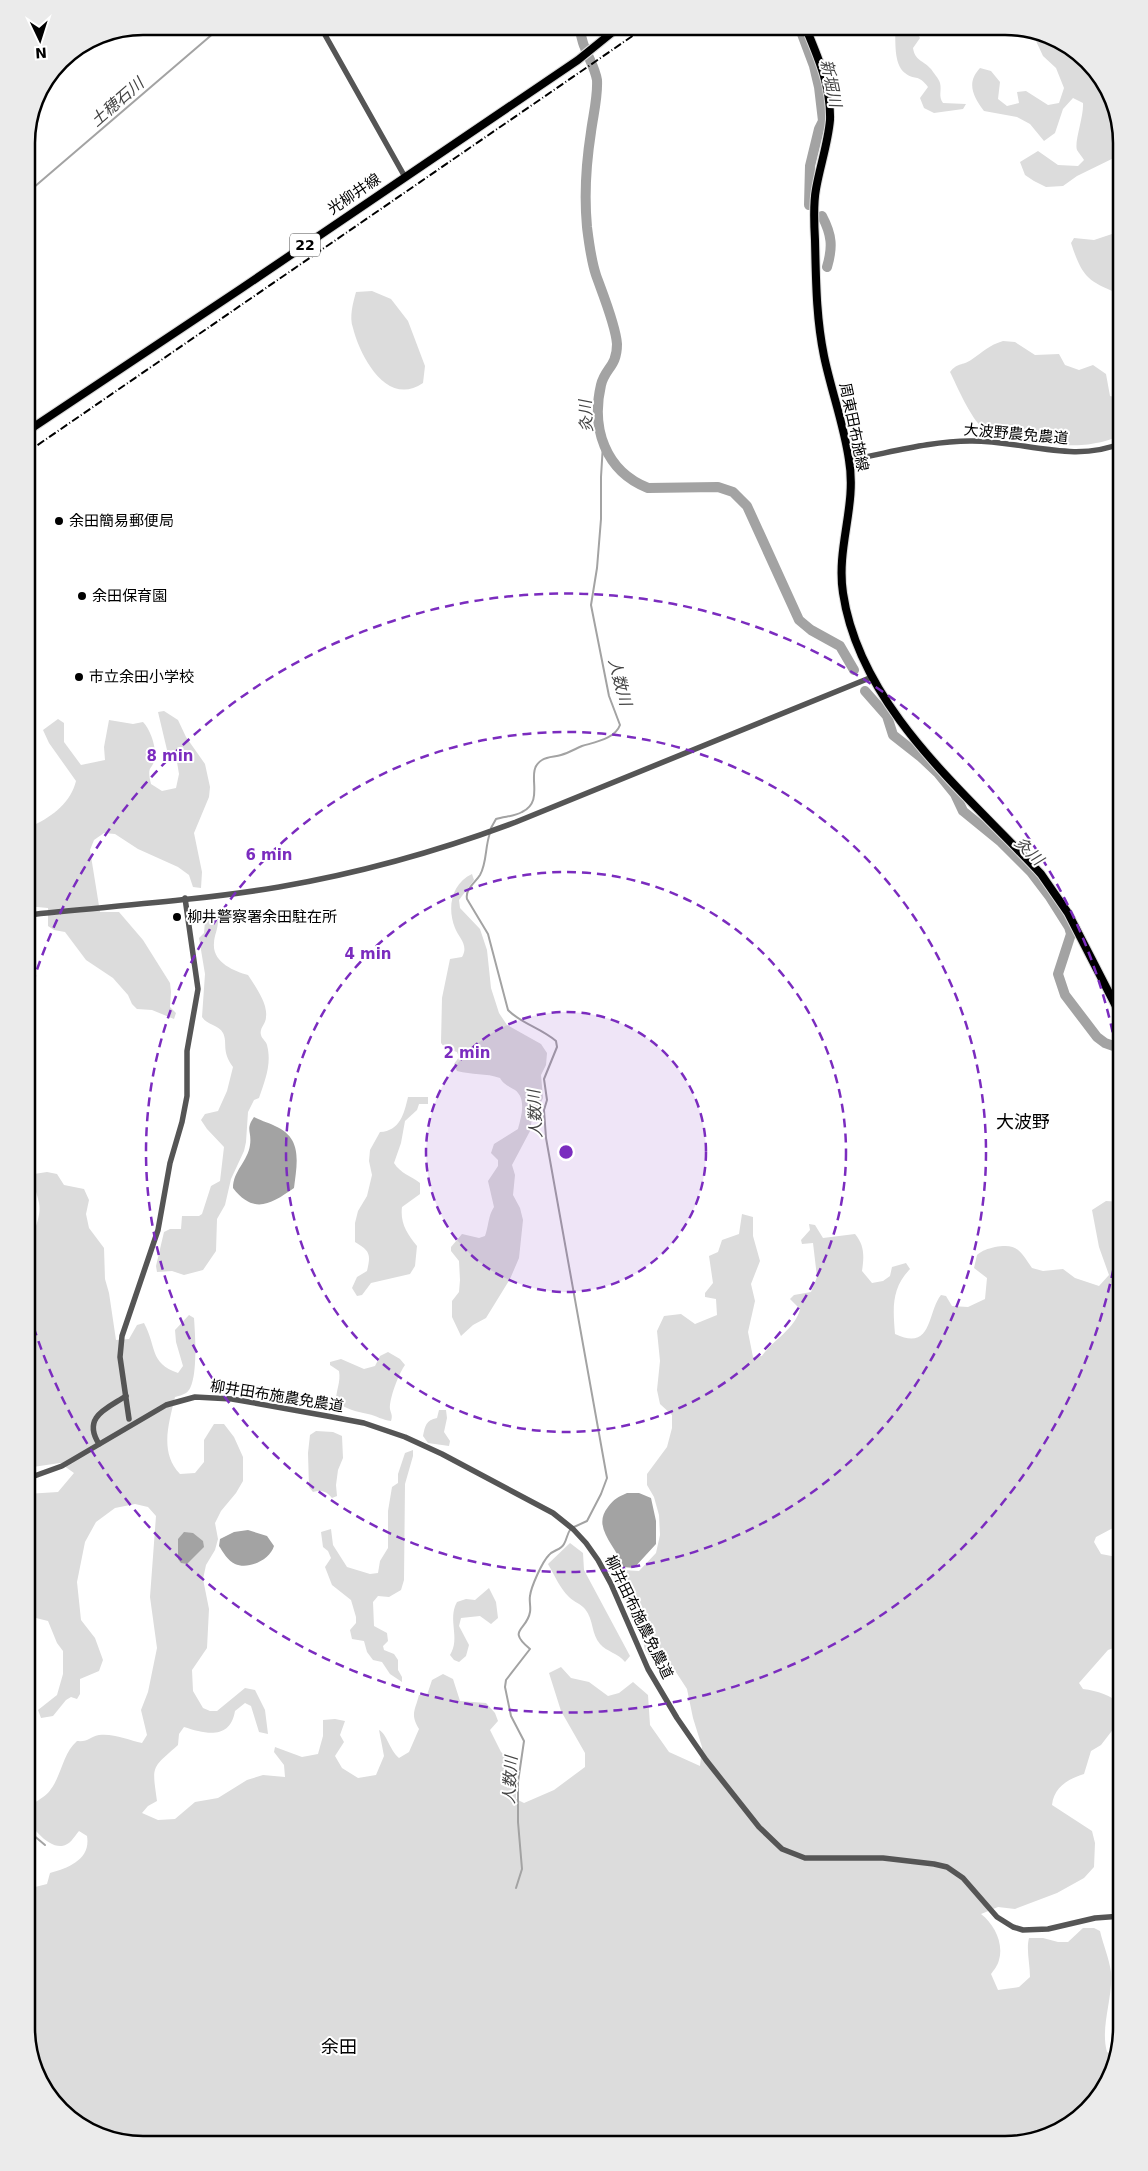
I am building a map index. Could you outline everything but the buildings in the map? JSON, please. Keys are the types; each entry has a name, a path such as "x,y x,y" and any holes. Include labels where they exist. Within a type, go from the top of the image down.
{"main road":[{"name":"光柳井線","path":"35,426 587,54 609,35"},
{"name":"周東田布施線","path":"809,35 826,79 829,111 826,139 814,202 817,311 824,355 849,460 851,500 842,547 841,580 851,631 872,677 909,733 1049,885 1068,913 1113,1000"}],"street":[{"path":"325,35 405,177"},
{"name":"大波野農免農道","path":"849,460 969,440 1080,452 1113,447"},
{"path":"35,914 249,891 322,879 385,864 462,842 590,793 872,677"},
{"path":"128,1419 120,1357 122,1336 158,1230 170,1163 182,1122 187,1096 188,1051 198,989 185,898"},
{"path":"99,1444 92,1431 92,1424 96,1417 126,1396"},
{"name":"柳井田布施農免農道","path":"35,1476 62,1466 153,1412 180,1400 206,1396 364,1423 388,1431 442,1454 523,1496 566,1522 573,1529 598,1560 648,1669 686,1732 759,1827 782,1849 805,1858 883,1858 946,1867 963,1878 997,1917 1013,1927 1023,1930 1048,1930 1095,1918 1113,1917"}],"shaded area":[{"path":"895,35 918,35 920,38 913,48 914,52 917,58 931,69 940,83 943,103 966,104 963,109 934,113 924,108 920,98 928,87 921,80 911,77 901,69 896,51"},
{"path":"1036,41 1059,49 1071,57 1091,77 1105,102 1111,122 1113,158 1077,176 1063,186 1046,187 1034,181 1025,175 1020,162 1038,151 1058,165 1078,166 1084,160 1076,146 1083,103 1073,98 1063,109 1055,133 1044,141 1030,124 1017,117 984,111 973,90 973,79 980,68 991,71 1000,82 998,99 1007,106 1019,103 1017,92 1026,91 1048,105 1059,103 1064,88 1056,68 1043,56"},
{"path":"1113,234 1113,291 1094,282 1083,272 1071,243 1074,238 1094,240"},
{"path":"372,291 391,299 408,321 425,366 423,383 410,389 398,389 387,384 377,375 362,352 352,324 352,310 356,292"},
{"path":"1003,341 1015,342 1035,355 1059,354 1065,365 1079,370 1093,365 1106,374 1110,396 1113,397 1113,438 1085,445 1055,445 1005,438 992,433 978,424 950,372 958,365 968,362"},
{"path":"164,711 178,720 186,737 205,764 210,787 209,797 194,833 202,872 201,888 193,887 189,875 178,867 138,849 115,834 104,833 94,840 90,850 100,912 119,912 143,940 170,983 170,1007 176,1013 174,1019 152,1010 137,1009 113,978 86,960 65,932 54,930 48,926 48,908 35,907 35,824 48,817 66,802 74,789 76,781 49,743 43,730 58,719 64,723 64,742 81,765 105,760 104,747 109,720 133,724 143,722 150,733 155,748 155,757 149,773 151,784 162,791 176,788 179,774 176,756 167,750 158,712"},
{"path":"472,874 474,880 459,900 460,908 480,929 487,950 491,988 499,1013 507,1025 541,1044 547,1053 546,1065 541,1075 543,1098 538,1108 533,1112 530,1131 512,1165 515,1175 513,1195 520,1208 523,1220 519,1258 510,1279 486,1318 473,1325 461,1336 452,1317 452,1301 459,1292 460,1280 459,1261 451,1251 451,1247 462,1234 479,1238 485,1236 494,1207 488,1181 498,1166 498,1160 491,1153 494,1144 518,1129 522,1108 519,1094 500,1078 457,1071 454,1064 459,1057 457,1052 445,1048 441,1043 442,998 450,959 462,957 464,953 463,942 455,928 451,905 455,890 459,884"},
{"path":"212,917 218,921 214,943 216,955 225,965 248,975 263,1000 266,1017 261,1033 267,1045 269,1059 259,1098 254,1100 248,1112 244,1151 231,1179 225,1205 217,1219 216,1251 203,1270 184,1275 172,1271 157,1272 156,1266 164,1232 170,1229 181,1229 182,1216 199,1216 202,1214 211,1186 220,1181 224,1147 201,1120 205,1114 218,1111 227,1091 233,1067 227,1056 223,1033 219,1028 202,1017 205,974 199,938 204,933 205,921"},
{"path":"408,1097 428,1097 428,1104 419,1104 417,1110 405,1121 401,1143 394,1163 402,1172 420,1183 420,1194 402,1207 402,1218 405,1228 417,1246 415,1266 410,1274 371,1283 362,1295 357,1296 352,1288 357,1277 367,1271 369,1261 368,1254 364,1248 355,1242 355,1223 358,1211 367,1196 372,1175 369,1161 370,1150 380,1132 387,1131 397,1125 405,1110"},
{"path":"254,1117 284,1131 290,1137 294,1144 297,1161 294,1188 278,1199 263,1204 248,1202 233,1188 235,1176 249,1151 249,1128"},
{"path":"47,1172 57,1174 64,1185 84,1189 89,1200 86,1214 89,1228 104,1248 105,1279 116,1340 129,1339 137,1325 144,1323 158,1359 169,1369 178,1373 183,1366 176,1342 175,1330 189,1315 194,1318 195,1369 193,1380 186,1393 175,1397 167,1437 170,1456 180,1474 195,1473 204,1462 204,1440 214,1424 224,1424 234,1437 243,1457 243,1481 221,1511 215,1523 218,1539 215,1550 206,1565 203,1579 209,1609 207,1648 192,1670 193,1691 203,1708 217,1711 245,1688 255,1690 265,1710 268,1734 259,1732 251,1706 245,1703 235,1711 228,1727 222,1731 208,1733 184,1727 179,1734 178,1745 156,1768 154,1780 157,1801 148,1806 142,1813 158,1820 175,1819 195,1802 218,1798 247,1780 263,1775 285,1777 284,1765 274,1752 275,1747 302,1757 318,1754 323,1736 323,1720 335,1719 345,1721 340,1735 344,1742 335,1756 342,1768 358,1778 376,1775 384,1756 379,1730 399,1758 409,1752 419,1729 414,1716 419,1695 427,1695 432,1680 443,1674 453,1679 460,1701 486,1703 495,1713 498,1721 490,1730 501,1752 515,1764 516,1799 524,1803 554,1790 585,1767 585,1753 561,1711 549,1673 561,1667 571,1678 589,1682 608,1696 619,1693 633,1682 648,1695 650,1725 669,1752 700,1766 702,1747 687,1689 672,1666 658,1668 645,1650 638,1615 625,1601 606,1560 613,1560 622,1570 639,1571 656,1553 660,1535 659,1515 654,1497 647,1485 647,1474 667,1447 672,1428 672,1415 660,1404 657,1390 660,1361 657,1331 664,1316 681,1314 695,1324 717,1315 716,1299 705,1297 705,1293 713,1283 709,1256 718,1252 722,1240 739,1234 742,1214 753,1217 753,1236 760,1261 751,1284 755,1301 748,1332 753,1357 762,1356 798,1316 800,1309 790,1299 794,1295 811,1292 817,1277 813,1243 802,1244 801,1240 810,1230 809,1224 815,1225 823,1238 855,1234 861,1243 863,1252 862,1271 872,1283 883,1281 890,1276 892,1267 906,1263 910,1269 899,1284 896,1292 894,1307 895,1334 907,1338 916,1338 923,1334 927,1328 941,1295 946,1296 952,1306 968,1307 985,1299 987,1278 974,1268 977,1255 990,1248 1014,1247 1032,1268 1043,1271 1063,1269 1075,1278 1099,1286 1109,1275 1099,1247 1092,1210 1106,1201 1113,1201 1113,1528 1096,1537 1094,1542 1101,1554 1113,1556 1113,1648 1108,1650 1079,1683 1083,1689 1104,1694 1113,1699 1113,1729 1101,1745 1091,1751 1084,1774 1073,1778 1063,1785 1056,1793 1052,1805 1092,1831 1095,1843 1094,1867 1084,1878 1057,1893 1015,1909 998,1907 981,1914 994,1928 999,1941 999,1960 991,1974 998,1990 1019,1987 1030,1977 1029,1938 1068,1942 1083,1928 1094,1928 1100,1931 1111,1972 1105,2033 1107,2052 1110,2053 1102,2076 1086,2099 1071,2114 1046,2128 1026,2134 1005,2136 136,2136 102,2128 77,2114 57,2094 49,2082 37,2049 35,2035 35,1887 47,1884 50,1873 77,1861 86,1851 87,1836 79,1831 72,1840 62,1846 57,1846 45,1840 35,1829 35,1803 51,1789 69,1751 77,1741 84,1741 104,1735 142,1743 147,1735 141,1710 148,1692 157,1648 150,1597 156,1516 148,1507 135,1504 115,1508 96,1522 85,1542 77,1582 81,1620 95,1638 103,1660 99,1671 80,1679 80,1694 77,1699 71,1697 66,1700 53,1716 41,1718 38,1710 57,1695 63,1674 63,1651 57,1643 48,1621 36,1618 35,1622 35,1493 58,1492 74,1473 60,1463 35,1467 35,1229 39,1207 35,1174"},
{"path":"388,1352 400,1359 405,1365 397,1380 391,1399 391,1421 351,1410 336,1401 339,1371 330,1365 330,1362 341,1359 364,1369 375,1366 380,1356"},
{"path":"439,1410 446,1410 447,1418 444,1432 450,1441 449,1446 428,1443 423,1436 427,1424 430,1420 437,1418"},
{"path":"316,1431 333,1432 342,1436 343,1458 338,1470 337,1496 332,1498 324,1492 313,1492 309,1487 308,1453 310,1435"},
{"path":"413,1450 405,1484 404,1580 401,1590 389,1597 378,1596 373,1602 374,1626 387,1633 388,1641 383,1646 384,1650 394,1654 398,1660 398,1670 402,1677 402,1682 390,1674 382,1662 373,1660 367,1652 364,1641 352,1639 350,1630 356,1623 356,1617 351,1600 332,1585 325,1567 331,1558 328,1551 323,1547 321,1532 331,1529 333,1545 347,1567 370,1574 378,1573 380,1561 388,1548 388,1511 392,1487 398,1483 398,1474 405,1453"},
{"path":"627,1493 639,1493 651,1498 656,1521 656,1544 634,1568 623,1567 607,1537 602,1522 610,1504 616,1498"},
{"path":"248,1530 267,1536 274,1546 268,1556 258,1562 252,1565 240,1566 228,1559 219,1546 220,1539 234,1532"},
{"path":"184,1532 193,1533 203,1541 204,1547 187,1564 181,1563 178,1559 178,1539"},
{"path":"570,1543 583,1553 584,1570 630,1656 625,1662 600,1644 595,1636 588,1613 566,1593 548,1564"},
{"path":"489,1588 496,1602 498,1618 491,1624 480,1616 461,1618 459,1626 469,1645 466,1656 459,1662 454,1660 450,1655 454,1642 453,1615 457,1602 466,1599 475,1600"}],"waterway":[{"name":"土穂石川","path":"35,186 212,35"},
{"name":"灸川","path":"581,35 597,80 587,168 587,227 594,269 611,319 617,344 615,358 603,379 598,401 600,432 605,446 621,471 648,488 718,487 733,492 747,506 799,620 811,630 840,646 854,670"},
{"name":"新堀川","path":"802,35 814,66 819,87 823,121 819,129 810,166 809,205"},
{"name":"新堀川","path":"822,216 831,241 827,267"},
{"name":"人数川","path":"491,828 496,819 519,814 529,807 534,793 534,771 542,760 559,756 609,737 614,734 620,725 609,696 591,605 597,568 601,519 603,444"},
{"name":"灸川","path":"865,691 887,716 893,735 938,773 955,794 963,811 1001,842 1031,872 1050,897 1069,927 1071,934 1058,974 1065,995 1097,1037 1113,1046"},
{"name":"人数川","path":"490,833 482,870 467,892 467,899 488,934 508,1010 518,1019 550,1036 556,1041 557,1047 544,1079 547,1100 544,1110 546,1138 607,1478 587,1521 574,1527"},
{"name":"人数川","path":"516,1888 522,1869 518,1822 518,1782 524,1741 511,1716 505,1687 506,1680 530,1649 519,1637 519,1634 528,1618 530,1596 540,1569 546,1558 563,1546 570,1530"},
{"path":"35,1837 45,1845"}],"railway":[{"path":"35,447 634,35"}],"place":[{"name":"余田簡易郵便局","path":"59,521"},
{"name":"余田保育園","path":"82,596"},
{"name":"市立余田小学校","path":"79,677"},
{"name":"柳井警察署余田駐在所","path":"177,917"}],"district":[{"name":"大波野","path":"1023,1121"},
{"name":"余田","path":"339,2046"}]}
